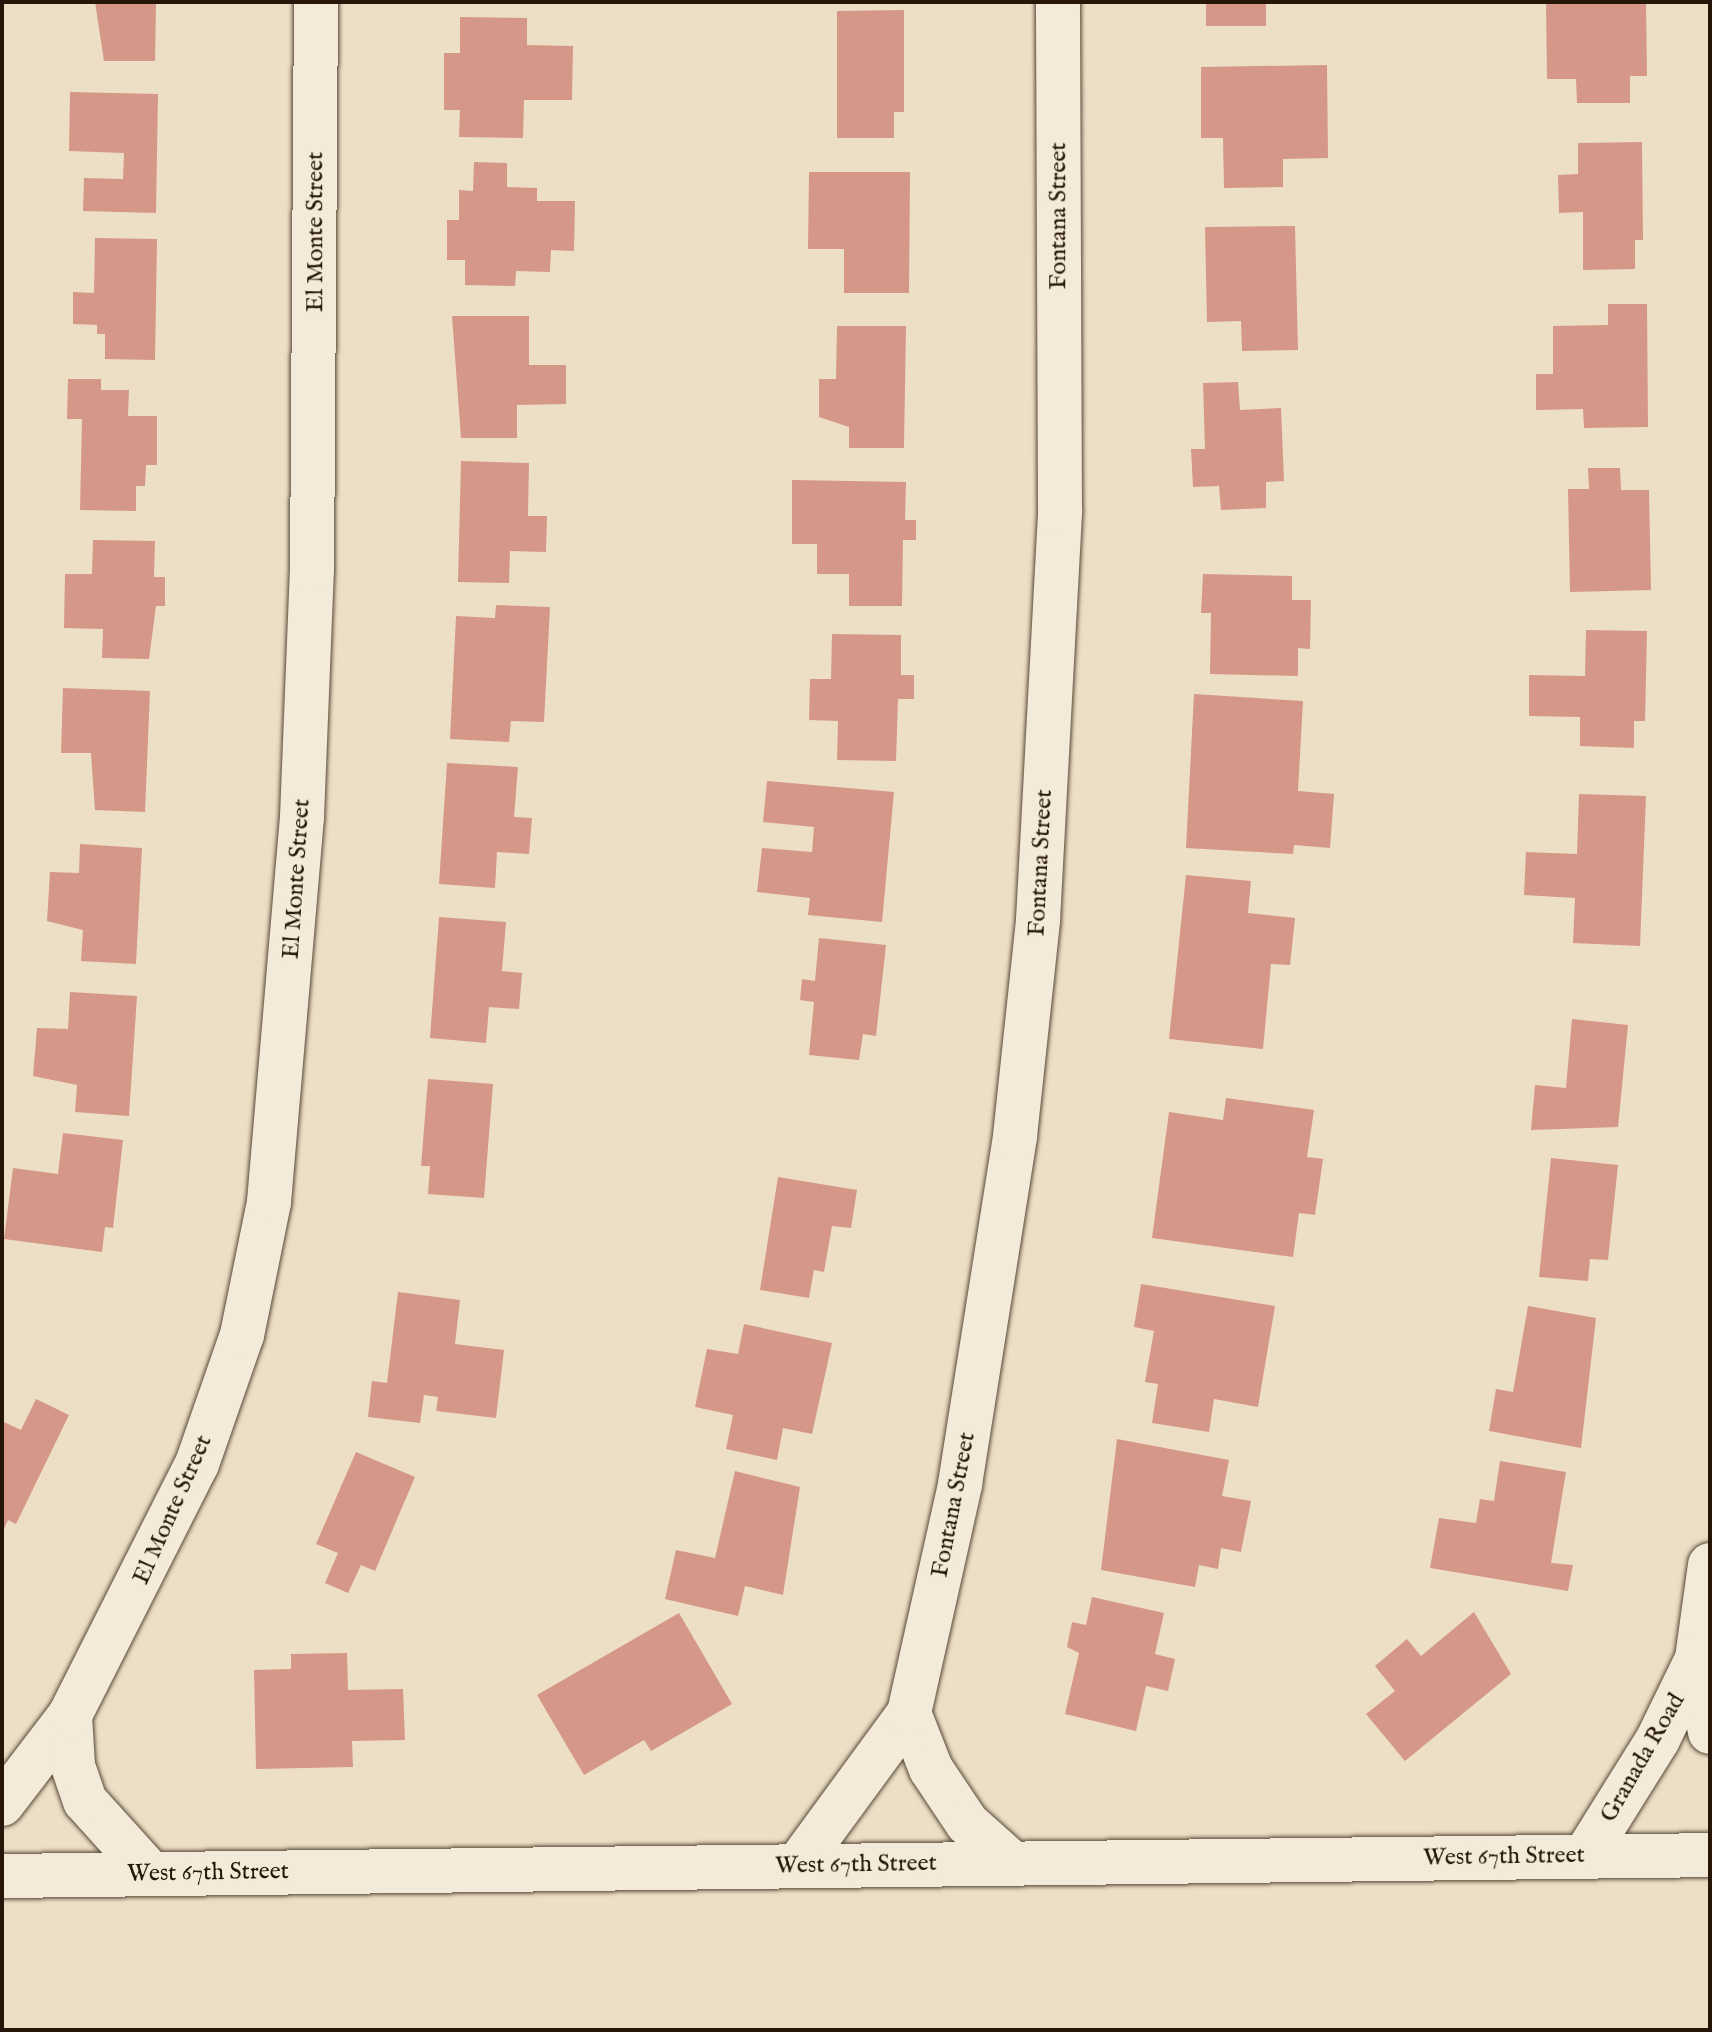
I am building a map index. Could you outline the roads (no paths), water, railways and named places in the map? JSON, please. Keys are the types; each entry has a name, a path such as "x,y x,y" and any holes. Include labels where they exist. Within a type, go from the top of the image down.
{"street":[{"name":"El Monte Street","path":"2,1804 70,1715 197,1464 242,1335 269,1202 285,1061 308,678 316,2"},
{"name":"Fontana Street","path":"797,1866 909,1713 960,1484 1015,1136 1038,920 1060,510 1058,2"},
{"name":"Granada Road","path":"1710,1565 1697,1659 1710,1732"},
{"name":"Granada Road","path":"1585,1856 1658,1739 1697,1659"},
{"path":"909,1713 931,1769 967,1823 1012,1863"},
{"path":"70,1715 73,1766 85,1801 151,1874"},
{"name":"West 67th Street","path":"2,1876 1710,1855"}]}
